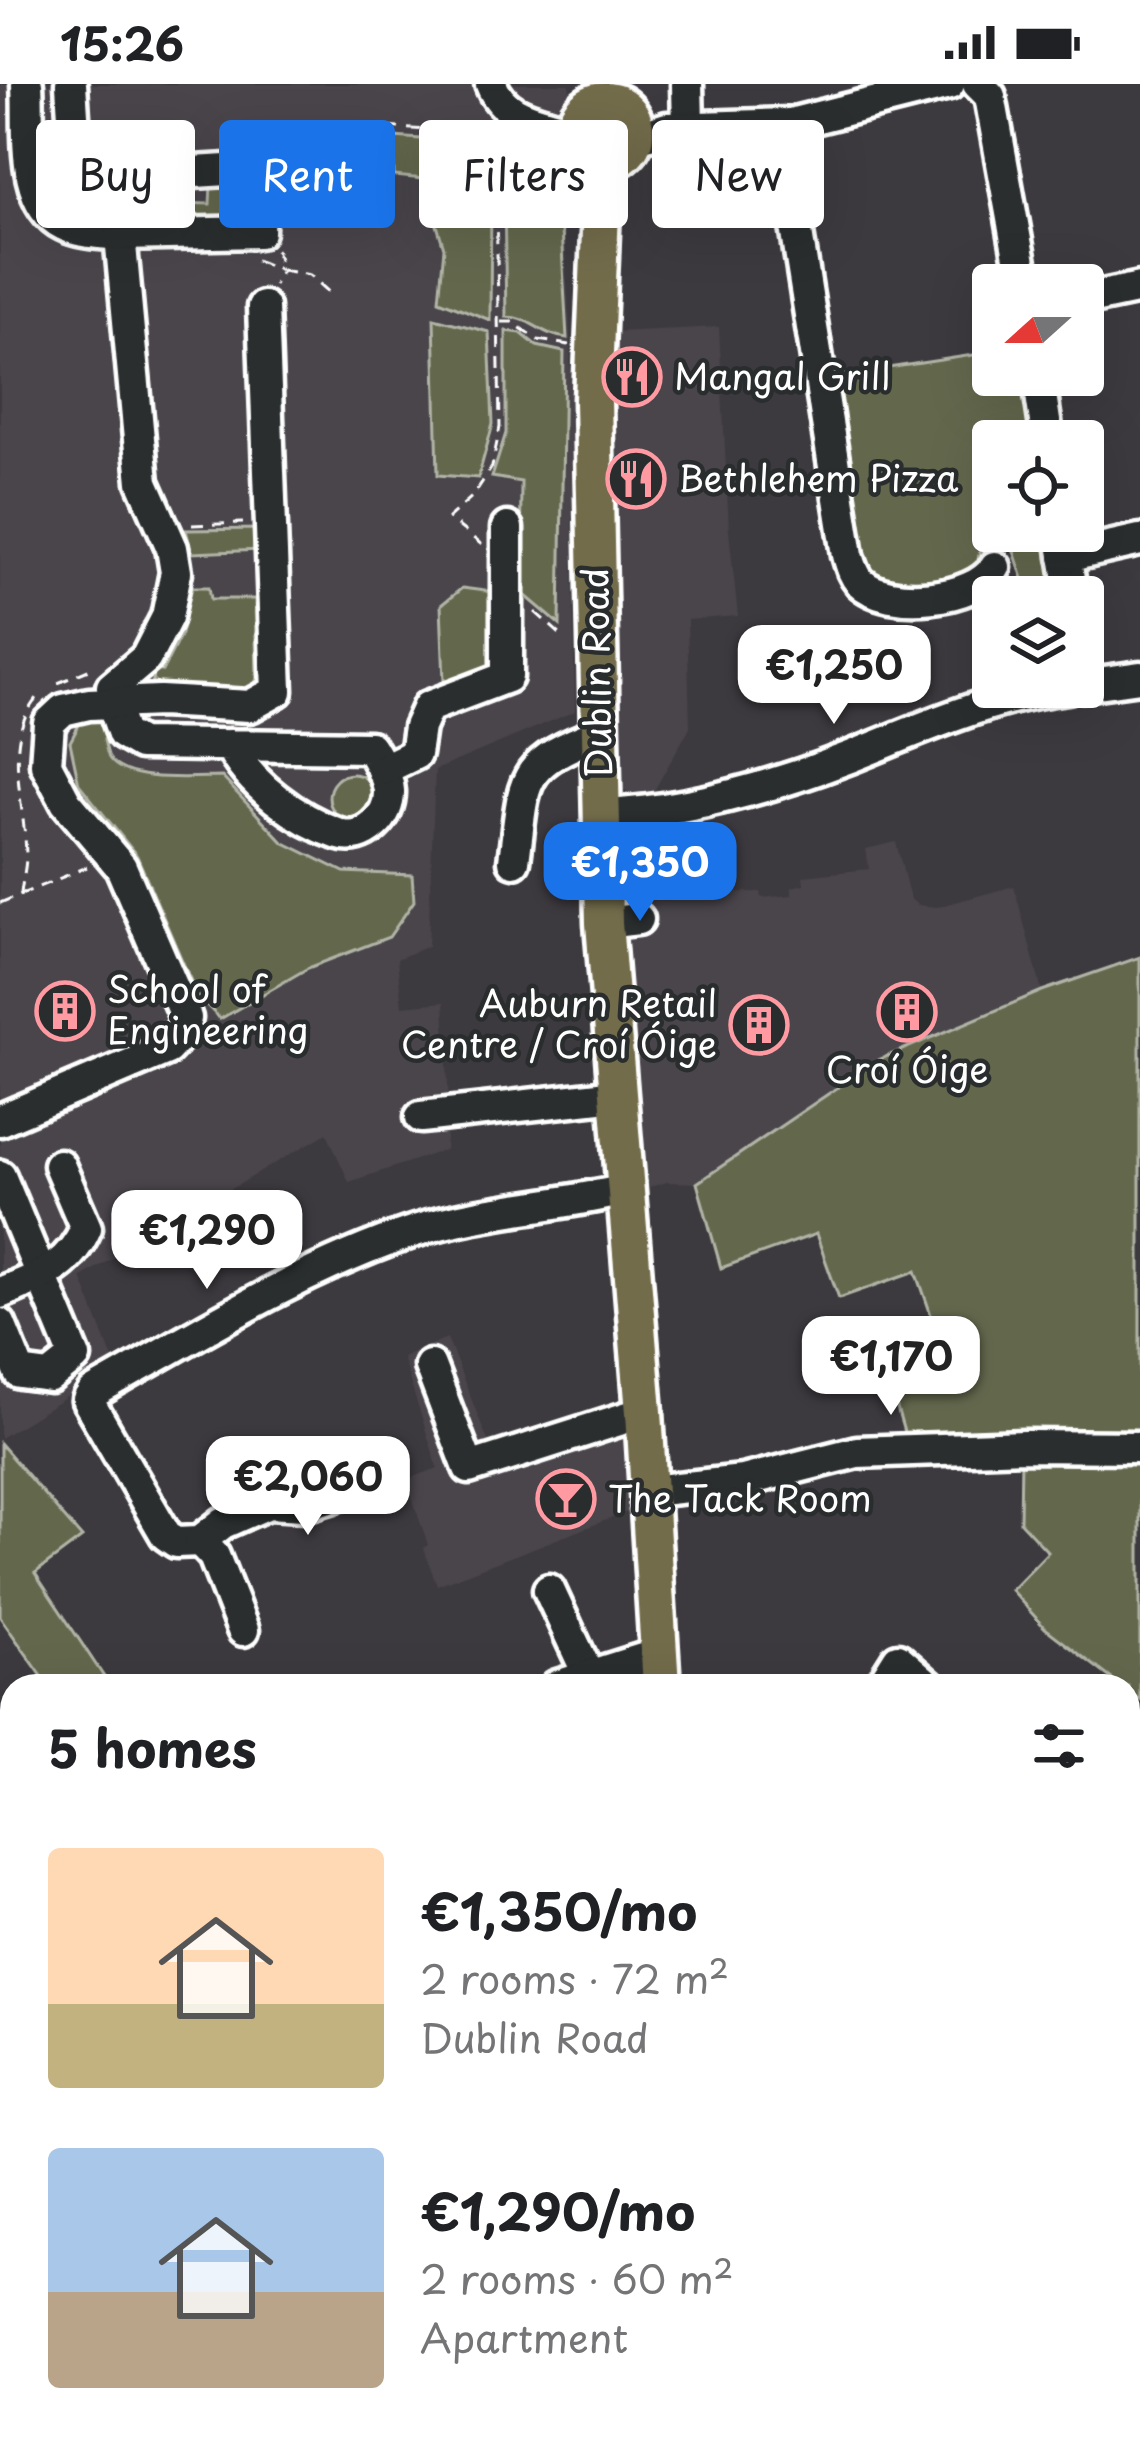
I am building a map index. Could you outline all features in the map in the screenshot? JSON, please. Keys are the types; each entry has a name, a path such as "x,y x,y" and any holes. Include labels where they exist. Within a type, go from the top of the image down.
{"main road":[{"path":"577,120 579,113 595,102 638,115"},
{"name":"Dublin Road","path":"601,228 593,498 600,814 621,921 616,1095 650,1491 659,1670"}],"street":[{"path":"27,84 34,185 40,206 64,226 120,235 259,232 261,168 77,179 71,84"},
{"path":"491,84 500,104 528,120"},
{"path":"638,115 687,84"},
{"path":"801,120 949,84"},
{"path":"978,84 990,96 1020,264"},
{"path":"638,115 709,120"},
{"path":"796,228 855,575 873,590 921,597 980,585 994,568"},
{"path":"120,235 143,482 164,526 176,572 167,616 146,658 112,687 120,701 116,714 123,734 140,744 230,745 370,747 389,790 385,809 374,828 356,836 340,834 264,790 230,745"},
{"path":"1104,296 1140,288"},
{"path":"0,1120 167,1049 180,1035 186,1018 121,867 66,802 46,764 49,723 63,710 120,701 250,706 277,691 263,307"},
{"path":"382,770 415,754 428,707 507,677 506,528"},
{"path":"1104,542 1140,540"},
{"path":"1104,682 1140,677"},
{"path":"600,814 693,803 784,779 977,708"},
{"path":"514,861 524,789 540,760 598,734"},
{"path":"422,1117 616,1095"},
{"path":"0,1293 75,1254 86,1228 59,1165"},
{"path":"0,1176 75,1357 50,1377 20,1373 0,1324"},
{"path":"389,1479 304,1505 268,1503 223,1523 200,1540 176,1542 166,1535 88,1405 93,1393 327,1263 470,1216 624,1190"},
{"path":"430,1366 469,1468 644,1412"},
{"path":"650,1491 742,1481 857,1452 1140,1447"},
{"path":"200,1540 214,1556 243,1630"},
{"path":"549,1590 588,1674 659,1670"},
{"path":"889,1674 898,1659 915,1674"}],"path":[{"path":"395,128 471,133 478,165 496,195 500,427 492,467 473,496 448,518 499,558 506,574"},
{"path":"276,240 282,271"},
{"path":"248,256 282,271 310,275 334,298"},
{"path":"499,322 512,322 538,340 596,348"},
{"path":"164,526 269,522"},
{"path":"532,609 560,634"},
{"path":"59,682 94,668"},
{"path":"16,722 23,706 41,694"},
{"path":"10,768 26,856 21,894"},
{"path":"0,903 92,865"}],"shaded area":[{"path":"0,84 569,84 570,120 419,120 419,228 564,228 570,328 575,711 435,770 428,946 397,959 402,1006 444,1002 449,1106 445,1150 349,1182 327,1133 81,1277 116,1367 0,1438"},
{"path":"719,327 738,616 687,620 690,727 651,796 638,798 621,788 614,773 615,332"},
{"path":"654,823 653,893 792,895 792,887 804,884 803,876 869,869 866,849 896,842 910,899 918,905 937,907 1014,886 1042,991 878,1061 697,1183 667,1182 643,1189 619,853 623,826"},
{"path":"447,1338 492,1451 623,1410 630,1511 437,1585 406,1480 438,1468 402,1357"}],"green space":[{"path":"395,137 419,139 419,179 395,176"},
{"path":"211,185 219,185 219,218 195,219 195,204 210,204"},
{"path":"438,228 491,228 490,320 439,300 444,248"},
{"path":"505,228 561,228 567,338 506,317"},
{"path":"434,318 489,332 493,424 478,478 438,475"},
{"path":"506,331 564,352 560,625 520,591 521,482 492,477 506,433"},
{"path":"972,355 972,396 1029,396 1033,420 972,420 972,552 980,552 972,577 892,588 864,573 829,377"},
{"path":"261,529 261,550 192,553 186,530"},
{"path":"1014,552 1053,552 1057,576 1022,576"},
{"path":"192,587 209,587 211,599 255,599 257,678 253,689 242,695 160,693 152,685 155,670 162,671 181,634"},
{"path":"462,588 493,592 495,667 444,682 441,605"},
{"path":"103,719 117,736 104,739 109,758 118,766 161,777 222,777 283,842 344,872 412,875 414,901 389,937 308,968 220,1019 197,995 137,856 79,784 70,742 81,721"},
{"path":"352,774 368,781 375,797 368,813 352,820 336,813 329,797 336,781"},
{"path":"1140,957 1140,1440 907,1442 893,1395 952,1376 916,1271 839,1298 816,1234 721,1268 697,1183 878,1060 1042,991"},
{"path":"0,1444 82,1538 35,1573 102,1674 40,1674 0,1617"},
{"path":"1021,1457 1140,1458 1140,1674 1105,1674 1045,1628 1011,1590 1048,1552 1020,1522"}],"place":[{"name":"Mangal Grill","path":"632,377"},
{"name":"Bethlehem Pizza","path":"636,479"},
{"name":"School of Engineering","path":"65,1011"},
{"name":"Croí Óige","path":"907,1012"},
{"name":"Auburn Retail Centre / Croí Óige","path":"759,1025"},
{"name":"The Tack Room","path":"566,1499"}]}
